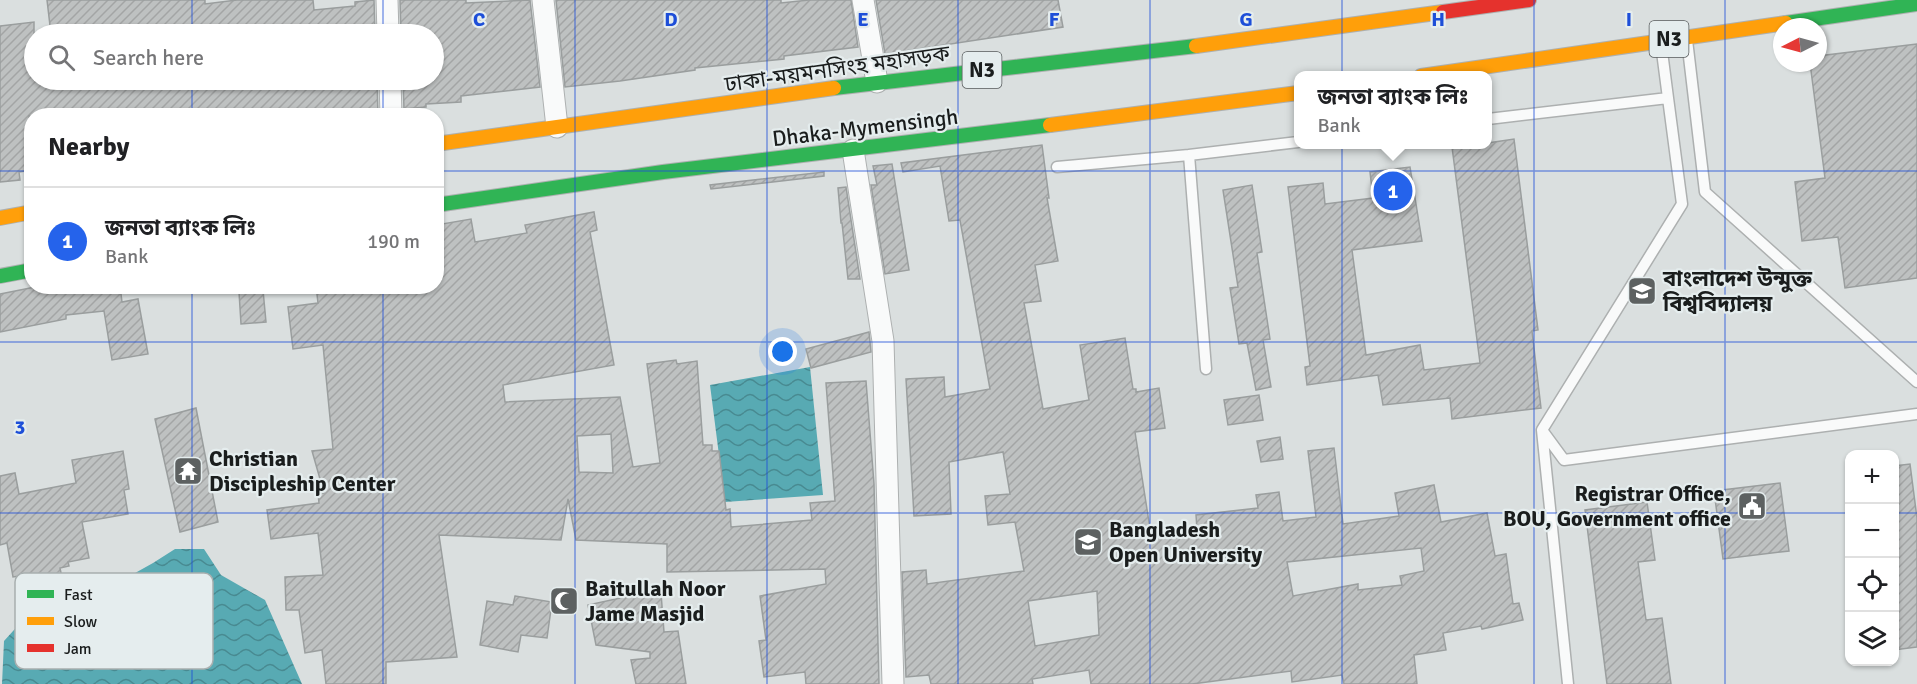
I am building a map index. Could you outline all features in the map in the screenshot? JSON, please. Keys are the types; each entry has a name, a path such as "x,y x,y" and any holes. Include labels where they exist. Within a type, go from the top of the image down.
{"highway":[{"name":"ঢাকা-ময়মনসিংহ মহাসড়ক","path":"444,143 877,82 1247,40 1529,0"},
{"name":"N3","path":"1449,71 1917,4"},
{"name":"Dhaka-Mymensingh","path":"444,204 663,172 1294,94"},
{"path":"0,218 24,214"},
{"path":"0,276 24,272"}],"street":[{"path":"387,0 388,24"},
{"path":"543,0 557,127"},
{"path":"863,0 877,82"},
{"path":"390,90 391,108"},
{"path":"853,150 883,341 893,684"}],"lane":[{"path":"1687,36 1706,192 1917,382"},
{"path":"1568,684 1542,430 1682,204 1660,41"},
{"path":"1492,119 1668,98"},
{"path":"1057,167 1294,143"},
{"path":"1189,155 1206,369"},
{"path":"1542,430 1564,460 1917,414"}],"water":[{"path":"810,367 823,495 725,502 710,385"},
{"path":"175,549 204,549 221,575 265,600 302,684 2,684 4,641 15,629 15,669 213,669 213,573 135,573"}],"building":[{"path":"47,0 205,0 205,4 237,0 313,0 314,10 355,6 355,2 374,0 375,24 50,24"},
{"path":"400,0 466,0 466,3 530,0 540,87 461,96 461,102 404,108 403,90 444,90 444,24 401,24"},
{"path":"556,0 781,0 781,3 851,0 858,47 784,56 784,59 695,68 695,70 620,81 565,87"},
{"path":"876,0 1058,0 1063,27 885,54"},
{"path":"34,22 34,24 24,24 24,90 377,90 378,108 24,108 24,171 19,172 20,180 0,182 0,26"},
{"path":"1917,44 1917,278 1845,288 1838,237 1802,241 1795,182 1825,178 1811,72 1827,72 1827,55"},
{"path":"1514,139 1538,330 1532,331 1541,408 1452,419 1450,398 1383,405 1378,375 1307,385 1305,367 1310,366 1288,187 1323,183 1325,204 1373,198 1370,172 1410,167 1422,241 1352,250 1366,355 1420,345 1424,370 1480,363 1452,149 1492,149 1492,142"},
{"path":"1042,145 1049,198 1047,198 1058,261 1035,265 1041,301 1024,303 1043,409 1089,400 1080,345 1125,338 1133,389 1136,389 1136,392 1159,388 1165,428 1135,432 1151,535 1197,529 1196,515 1258,508 1256,495 1279,492 1283,521 1316,517 1308,451 1334,448 1343,524 1399,516 1395,493 1434,485 1441,522 1487,513 1495,556 1506,554 1513,604 1519,603 1523,620 1482,629 1481,626 1443,633 1446,650 1414,655 1417,684 1344,684 1342,675 1292,682 1291,671 1192,684 1091,684 1089,670 1032,679 1033,684 931,684 929,675 906,677 902,572 926,570 927,584 1024,571 1015,522 988,525 985,496 1010,494 1003,452 949,462 951,514 914,516 906,379 944,377 945,397 990,389 960,220 949,221 940,166 903,172 901,163","holes":["1421,548 1424,571 1400,576 1402,585 1358,590 1358,584 1293,596 1287,562","1097,591 1099,635 1035,646 1028,601"]},
{"path":"892,164 909,270 885,274 871,185 877,185 873,166"},
{"path":"824,172 824,176 711,189 710,185"},
{"path":"1252,185 1262,252 1257,253 1270,339 1263,340 1271,387 1256,390 1247,343 1239,344 1230,288 1238,287 1223,190"},
{"path":"846,187 860,279 848,279 838,188"},
{"path":"594,212 597,230 590,232 614,365 503,385 505,402 620,397 633,467 660,463 647,364 676,360 677,364 697,361 703,445 712,445 712,451 719,451 726,510 730,509 731,527 812,520 810,503 835,501 826,383 866,381 874,484 879,684 806,684 805,672 764,677 759,641 766,640 760,596 826,584 825,569 667,572 667,544 576,540 568,499 561,540 439,535 457,657 386,662 386,684 326,684 322,650 305,653 299,610 286,610 285,577 323,575 318,533 271,539 267,510 319,503 318,494 324,493 312,451 333,449 323,345 293,349 288,307 318,303 317,294 444,294 444,224 471,219 475,242 527,233 525,225","holes":["611,434 613,473 579,472 577,436"]},
{"path":"24,289 24,294 121,294 122,302 138,299 148,354 112,360 104,311 66,315 66,319 0,332 0,294"},
{"path":"239,294 263,294 266,322 241,324"},
{"path":"869,332 871,352 811,368 806,349"},
{"path":"1259,395 1263,420 1228,425 1224,400"},
{"name":"Christian Discipleship Center","path":"196,408 218,522 180,532 155,419"},
{"path":"1280,437 1283,459 1261,462 1257,441"},
{"path":"123,451 129,489 124,490 128,514 82,522 89,558 68,562 69,566 60,568 61,573 15,573 13,577 7,543 0,545 0,476 15,473 19,494 76,483 72,460"},
{"path":"1910,464 1917,518 1917,647 1899,649 1899,504 1899,465"},
{"path":"1780,483 1789,551 1723,559 1714,491"},
{"path":"1647,502 1655,560 1638,562 1646,620 1662,618 1671,684 1607,684 1585,510"},
{"path":"661,593 664,632 678,631 686,684 636,684 631,660 650,658 650,652 596,645 588,605 634,595"},
{"path":"515,596 552,602 547,638 521,635 518,652 480,645 487,601 513,605"}],"traffic: fast":[{"path":"1820,18 1917,4"},
{"path":"834,88 1196,46"},
{"path":"444,204 663,172 1050,125"},
{"path":"0,276 24,272"}],"traffic: slow":[{"path":"1196,46 1443,12"},
{"path":"1455,71 1773,25"},
{"path":"444,143 834,88"},
{"path":"1050,125 1294,94"},
{"path":"0,218 24,214"}],"traffic: jam":[{"path":"1443,12 1529,0"}],"place":[{"name":"জনতা ব্যাংক লিঃ","path":"1393,191"},
{"name":"বাংলাদেশ উন্মুক্ত বিশ্ববিদ্যালয়","path":"1642,291"},
{"name":"Christian Discipleship Center","path":"188,471"},
{"name":"Registrar Office, BOU, Government office","path":"1752,506"},
{"name":"Bangladesh Open University","path":"1088,542"},
{"name":"Baitullah Noor Jame Masjid","path":"564,601"}]}
